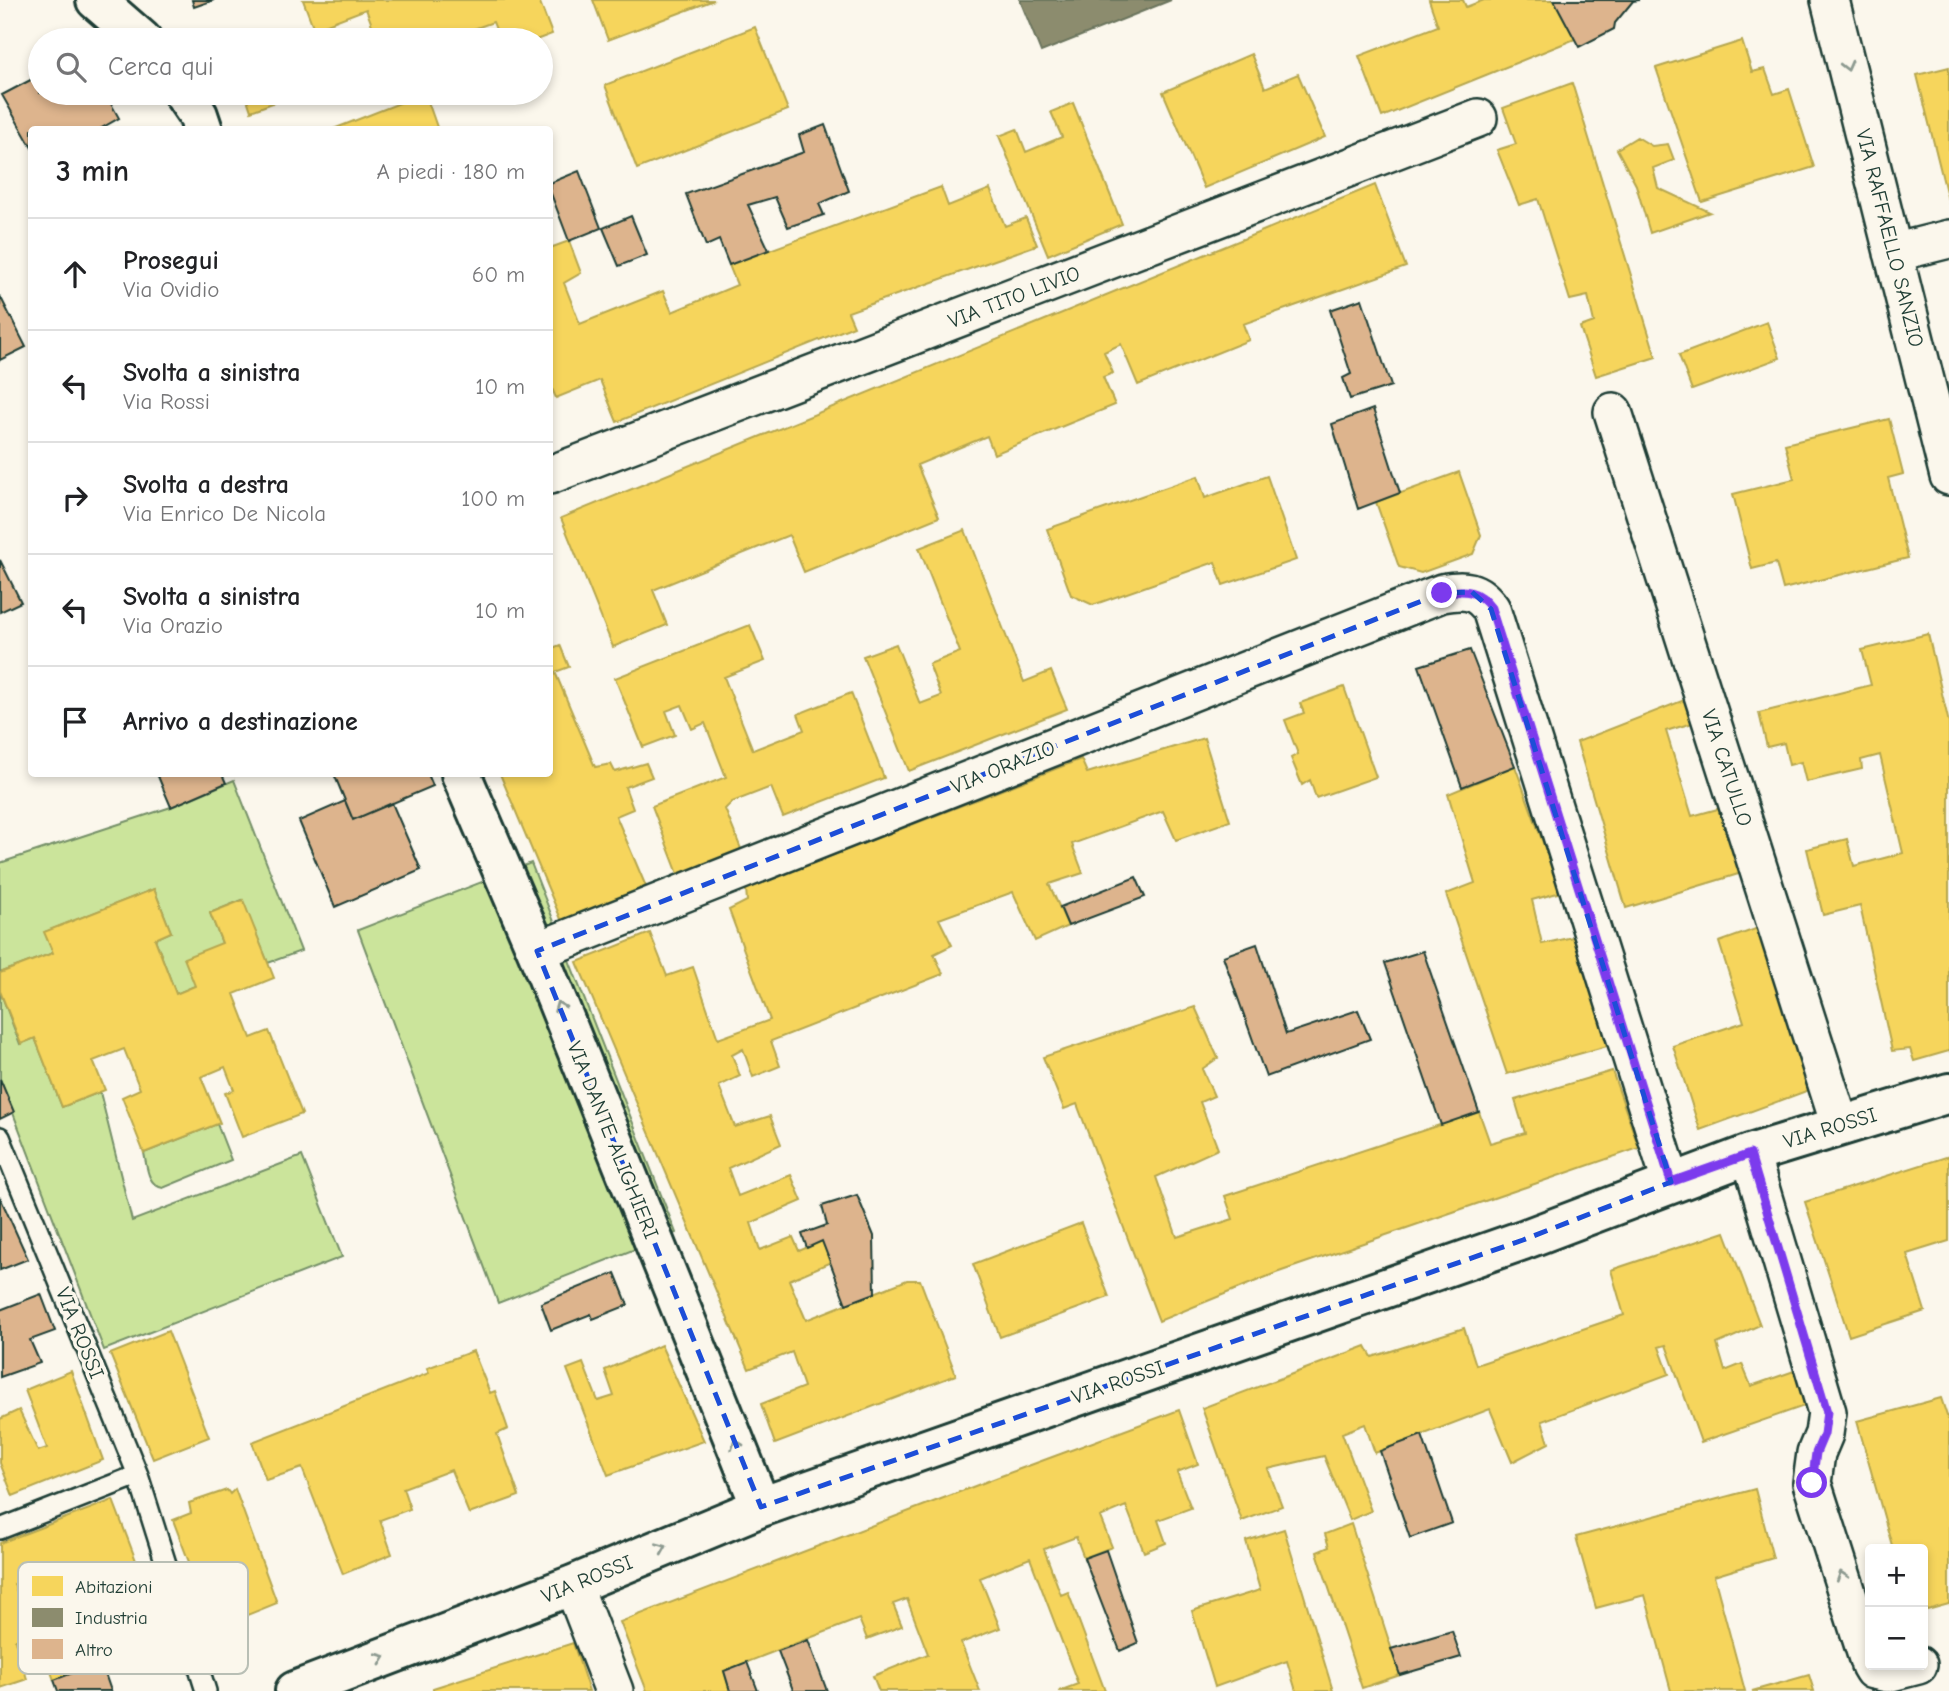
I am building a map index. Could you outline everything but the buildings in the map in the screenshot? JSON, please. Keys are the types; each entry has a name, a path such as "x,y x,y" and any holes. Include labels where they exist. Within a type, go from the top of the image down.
{"street":[{"name":"VIA RAFFAELLO SANZIO","path":"1830,0 1949,476"},
{"path":"105,3 130,28"},
{"path":"191,105 202,126"},
{"name":"VIA TITO LIVIO","path":"553,474 1478,118"},
{"path":"1893,253 1949,239"},
{"name":"VIA CATULLO","path":"1613,412 1840,1125"},
{"name":"VIA ORAZIO","path":"537,951 1442,593 1459,590 1472,592 1483,598 1491,608 1671,1182"},
{"name":"VIA DANTE ALIGHIERI","path":"462,777 537,951 761,1507"},
{"name":"VIA ROSSI","path":"295,1691 573,1585 761,1507 1523,1240 1750,1154 1949,1093"},
{"path":"1750,1154 1827,1412 1824,1434 1816,1453 1812,1483 1875,1673 1887,1674 1901,1670"},
{"path":"573,1585 614,1691"},
{"path":"1928,1662 1949,1656"}],"lane":[{"name":"VIA ROSSI","path":"0,1138 138,1475 165,1562"},
{"path":"0,1529 138,1475"},
{"name":"VIA ROSSI","path":"201,1674 206,1691"}],"highlighted area":[{"path":"1472,592 1491,609 1671,1182 1523,1240 761,1507 537,951 1442,593"}],"green space":[{"path":"234,780 301,951 268,963 242,900 210,913 222,943 195,986 176,994 155,939 171,932 154,889 45,932 53,953 0,973 0,863 171,807"},
{"path":"531,863 676,1233 498,1303 358,930"},
{"path":"0,991 20,1044 35,1038 62,1107 100,1092 132,1221 302,1156 342,1257 104,1350 0,1079"},
{"path":"217,1124 231,1160 163,1188 154,1183 144,1153"}],"route":[{"path":"1442,593 1459,590 1472,592 1483,598 1491,608 1671,1182 1750,1154 1827,1412 1827,1423 1816,1453 1812,1483"}]}
